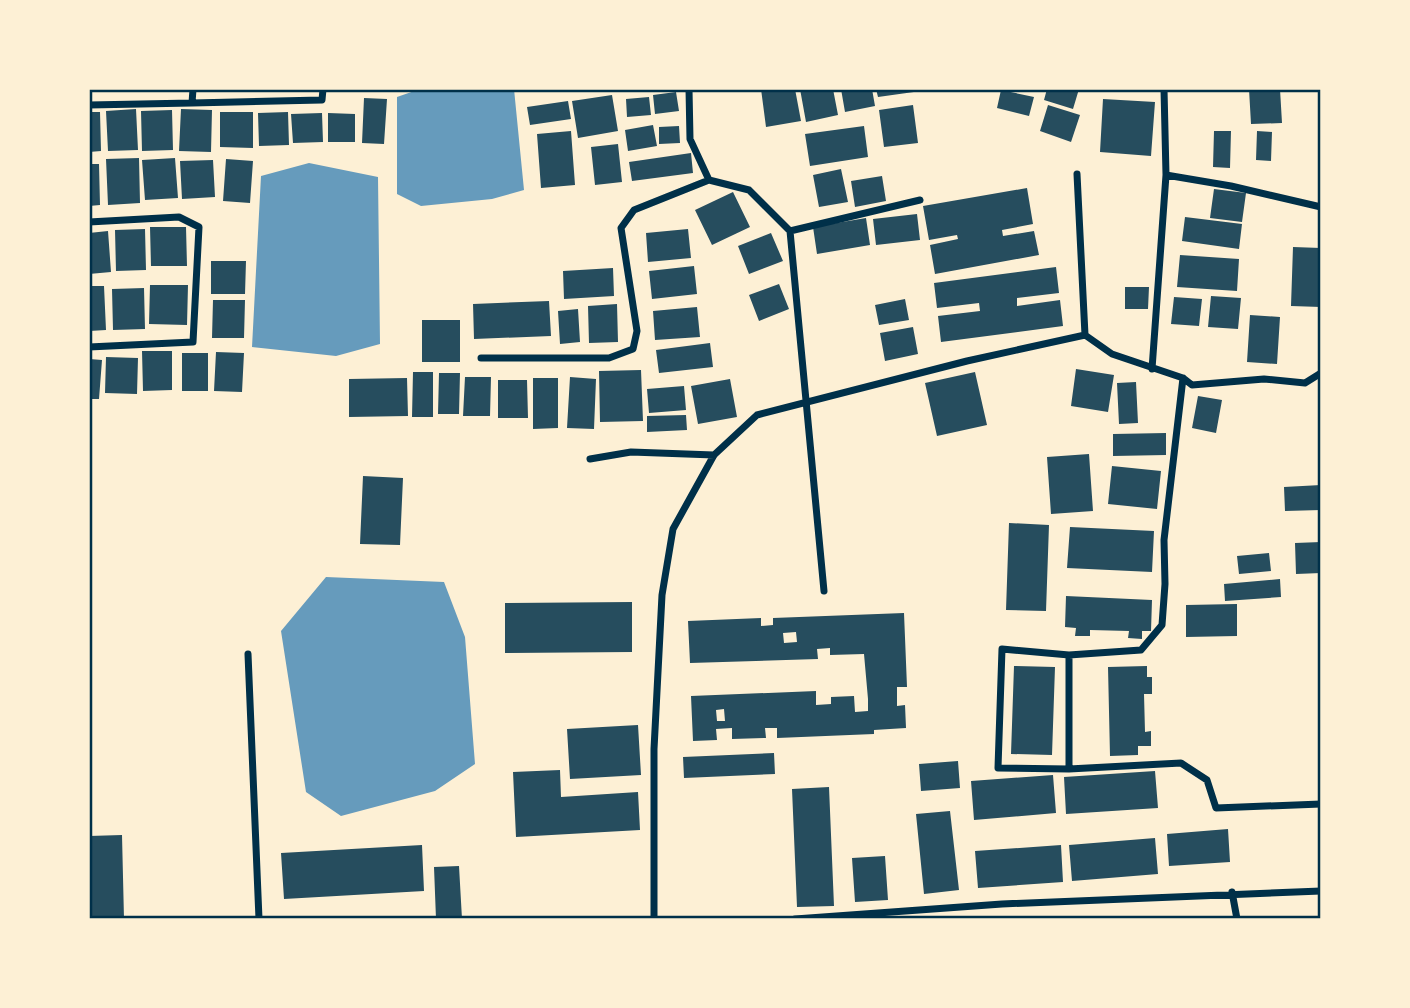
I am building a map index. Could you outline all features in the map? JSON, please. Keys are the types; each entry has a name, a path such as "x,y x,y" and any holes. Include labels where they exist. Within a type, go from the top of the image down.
{"street":[{"path":"192,103 193,89"},
{"path":"89,105 322,100 323,89"},
{"path":"689,89 690,139 709,180"},
{"path":"1152,369 1166,175 1164,89"},
{"path":"1077,174 1085,335"},
{"path":"1166,175 1231,186 1321,207"},
{"path":"481,358 609,358 633,349 637,331 621,228 634,210 709,180 749,190 790,231 824,591"},
{"path":"790,231 920,200"},
{"path":"89,222 179,217 199,227 193,342 89,347"},
{"path":"653,919 654,749 662,595 674,530 714,455 757,415 967,361 1085,335 1112,354 1183,378 1192,385 1264,379 1305,383 1321,373"},
{"path":"1183,378 1164,540 1162,625 1141,650 1069,655 1002,649 998,768 1069,769 1181,763 1207,780 1216,808 1321,804"},
{"path":"590,459 631,452 714,455"},
{"path":"248,654 259,919"},
{"path":"1069,655 1069,769"},
{"path":"795,919 895,910 1232,892 1321,891"},
{"path":"1232,892 1237,919"}],"water":[{"path":"420,89 514,89 524,190 492,199 421,206 397,194 397,97"},
{"path":"309,163 378,177 380,344 336,356 252,347 261,176"},
{"path":"326,577 444,582 465,637 475,764 435,791 341,816 306,792 281,631"}],"building":[{"path":"761,89 795,89 801,121 766,127"},
{"path":"800,89 833,89 838,115 806,122"},
{"path":"841,89 872,89 875,106 845,112"},
{"path":"876,89 920,89 921,91 878,97"},
{"path":"1047,89 1079,89 1073,109 1044,100"},
{"path":"1249,89 1280,89 1282,123 1251,124"},
{"path":"1001,90 1034,97 1029,116 997,108"},
{"path":"676,92 679,111 655,114 653,95"},
{"path":"612,95 618,131 578,138 572,101"},
{"path":"649,97 651,115 627,117 626,99"},
{"path":"364,98 387,99 384,144 362,143"},
{"path":"1103,99 1155,102 1151,156 1100,152"},
{"path":"568,101 571,119 530,125 527,107"},
{"path":"913,105 918,143 884,147 879,110"},
{"path":"1048,105 1080,115 1071,142 1040,131"},
{"path":"136,109 138,150 108,151 106,111"},
{"path":"181,109 212,110 211,152 179,151"},
{"path":"172,110 173,150 142,151 141,111"},
{"path":"89,112 100,112 101,151 89,152"},
{"path":"220,112 253,112 253,148 220,147"},
{"path":"288,112 289,145 259,146 258,113"},
{"path":"322,113 323,142 293,143 291,114"},
{"path":"328,113 355,114 355,142 328,142"},
{"path":"653,125 657,146 628,151 625,130"},
{"path":"679,126 680,143 659,144 659,127"},
{"path":"864,126 868,157 810,166 805,134"},
{"path":"571,131 575,185 541,188 537,134"},
{"path":"1214,131 1231,131 1230,168 1213,167"},
{"path":"1257,131 1272,132 1271,161 1256,160"},
{"path":"618,144 622,182 595,185 591,147"},
{"path":"691,153 693,173 632,181 629,162"},
{"path":"139,158 140,203 108,205 106,159"},
{"path":"175,158 178,198 145,200 142,160"},
{"path":"226,159 253,161 250,203 223,201"},
{"path":"213,160 215,197 182,199 180,161"},
{"path":"89,164 99,164 100,205 89,206"},
{"path":"841,169 848,202 819,207 813,175"},
{"path":"882,176 886,201 855,207 851,181"},
{"path":"1027,188 1033,224 1002,230 1003,236 1034,231 1039,255 935,274 930,245 958,239 957,235 929,240 923,206"},
{"path":"1214,189 1246,193 1242,222 1210,218"},
{"path":"733,192 750,227 712,245 695,210"},
{"path":"917,214 920,240 876,245 873,219"},
{"path":"1185,217 1242,224 1239,249 1182,241"},
{"path":"866,218 870,245 817,254 813,227"},
{"path":"150,227 186,227 187,266 151,266"},
{"path":"145,229 146,270 116,271 115,230"},
{"path":"688,229 691,258 648,262 646,233"},
{"path":"108,231 111,272 89,274 89,233"},
{"path":"771,233 783,261 749,274 738,246"},
{"path":"1293,247 1321,248 1321,307 1291,306"},
{"path":"1180,255 1239,259 1237,291 1177,287"},
{"path":"211,261 246,261 245,294 211,294"},
{"path":"694,266 697,294 652,299 649,271"},
{"path":"1056,267 1059,293 1017,298 1017,306 1060,300 1063,326 941,342 938,316 980,311 979,303 937,308 934,283"},
{"path":"613,268 614,296 564,299 563,271"},
{"path":"779,284 789,309 759,321 749,295"},
{"path":"150,285 188,285 187,325 149,324"},
{"path":"89,286 104,286 106,330 89,331"},
{"path":"1125,287 1149,287 1148,309 1125,309"},
{"path":"144,288 145,329 113,330 112,289"},
{"path":"1211,296 1241,298 1238,329 1208,327"},
{"path":"1174,297 1202,299 1199,326 1171,324"},
{"path":"905,299 909,320 879,325 875,305"},
{"path":"213,300 245,300 244,338 212,338"},
{"path":"549,301 551,336 474,339 473,304"},
{"path":"617,304 618,342 589,343 588,306"},
{"path":"697,307 700,337 655,340 653,311"},
{"path":"578,309 580,342 560,344 558,311"},
{"path":"1250,315 1280,317 1277,364 1247,362"},
{"path":"422,320 460,320 460,362 422,362"},
{"path":"913,327 918,354 885,361 880,333"},
{"path":"710,343 713,367 659,373 656,350"},
{"path":"142,351 172,351 172,390 143,391"},
{"path":"216,352 244,353 242,392 214,391"},
{"path":"182,353 208,353 208,391 182,391"},
{"path":"106,357 138,358 137,394 105,393"},
{"path":"89,359 102,360 99,399 89,399"},
{"path":"1076,369 1114,375 1108,412 1071,406"},
{"path":"641,370 643,421 600,422 599,371"},
{"path":"413,372 433,372 433,417 412,417"},
{"path":"975,372 987,425 937,436 925,383"},
{"path":"439,373 460,373 459,414 438,414"},
{"path":"465,377 491,377 490,416 463,416"},
{"path":"570,377 596,379 594,429 567,428"},
{"path":"407,378 408,416 349,417 349,379"},
{"path":"533,378 558,378 558,428 533,429"},
{"path":"730,379 737,417 698,424 691,386"},
{"path":"498,380 527,380 528,418 498,418"},
{"path":"1136,382 1138,423 1119,424 1117,383"},
{"path":"684,386 686,410 649,413 647,389"},
{"path":"1198,396 1222,400 1216,433 1192,428"},
{"path":"686,415 687,430 647,432 647,416"},
{"path":"1166,433 1166,455 1113,456 1113,434"},
{"path":"1089,454 1093,511 1051,514 1047,457"},
{"path":"1112,466 1161,471 1157,509 1108,504"},
{"path":"363,476 403,478 400,545 360,544"},
{"path":"1321,485 1321,510 1285,511 1284,487"},
{"path":"1009,523 1049,525 1046,611 1006,610"},
{"path":"1070,527 1154,531 1152,572 1067,568"},
{"path":"1321,542 1321,573 1296,574 1295,543"},
{"path":"1269,553 1271,571 1239,574 1237,556"},
{"path":"1280,579 1281,597 1225,601 1224,584"},
{"path":"1066,596 1152,600 1151,631 1142,631 1142,639 1128,638 1129,631 1090,630 1090,636 1075,636 1076,628 1065,627"},
{"path":"632,602 632,652 505,653 505,603"},
{"path":"1237,604 1237,636 1186,637 1186,605"},
{"path":"904,613 907,687 897,687 897,706 905,705 906,728 874,730 874,734 777,738 777,728 765,728 766,738 732,739 732,728 716,729 717,740 693,741 691,696 816,691 816,705 831,704 831,697 854,696 855,712 868,711 864,654 830,655 830,648 817,649 818,659 690,663 688,621 761,618 761,626 773,625 773,618","holes":["796,632 797,642 784,643 783,633","724,709 725,721 717,721 716,710"]},
{"path":"1014,666 1055,667 1052,755 1011,754"},
{"path":"1147,666 1147,677 1152,677 1152,694 1144,694 1145,732 1151,731 1151,746 1138,746 1138,755 1110,756 1108,667"},
{"path":"638,725 641,775 570,779 567,729"},
{"path":"774,753 775,774 684,778 683,757"},
{"path":"958,761 960,788 921,791 919,764"},
{"path":"560,770 561,797 638,792 640,830 516,837 513,772"},
{"path":"1155,771 1158,808 1066,814 1064,777"},
{"path":"1053,775 1056,813 974,820 971,781"},
{"path":"829,787 834,906 797,907 792,789"},
{"path":"950,811 959,890 924,894 916,814"},
{"path":"1228,829 1230,862 1169,866 1167,834"},
{"path":"122,835 124,919 89,919 89,836"},
{"path":"1155,838 1158,874 1072,881 1069,845"},
{"path":"422,845 424,891 284,899 281,853"},
{"path":"1061,845 1063,882 978,888 975,851"},
{"path":"885,856 888,900 855,902 852,858"},
{"path":"459,866 462,919 436,919 434,867"}]}
